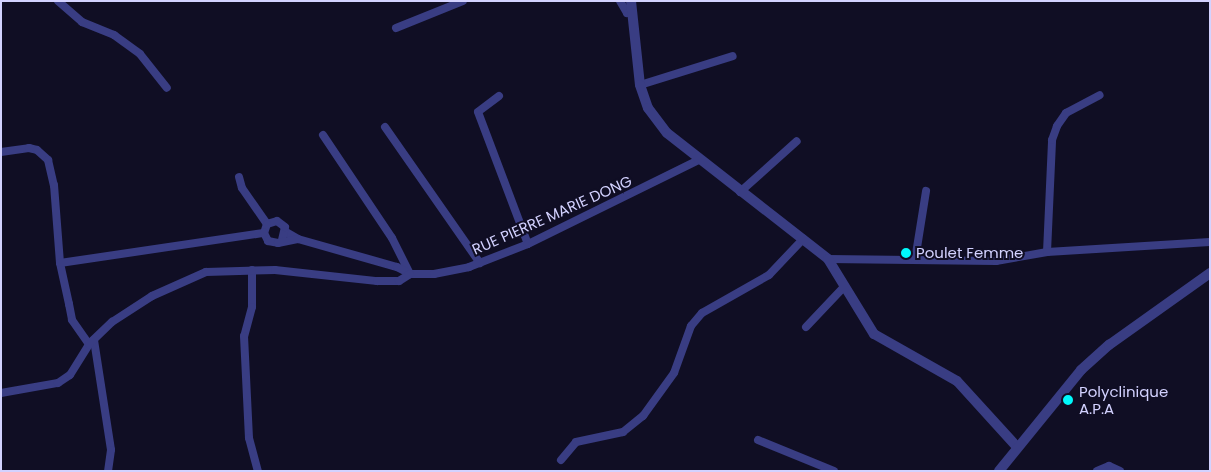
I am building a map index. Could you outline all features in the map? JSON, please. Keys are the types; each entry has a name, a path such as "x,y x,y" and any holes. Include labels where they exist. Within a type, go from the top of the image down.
{"street":[{"path":"58,1 82,22 114,35 140,54 167,88"},
{"path":"396,28 463,1"},
{"path":"620,1 627,13 632,13"},
{"path":"632,1 640,84 655,120 666,133 828,259 874,334 957,382 1017,447"},
{"path":"640,84 733,56"},
{"path":"1047,252 1052,140 1056,126 1066,113 1100,95"},
{"path":"499,96 478,112 528,244"},
{"path":"385,127 480,263"},
{"path":"323,135 392,238 410,274"},
{"path":"740,192 797,141"},
{"path":"1,152 29,148 37,150 48,160 54,185 60,263 72,320 92,342 111,450 108,471"},
{"name":"RUE PIERRE MARIE DONG","path":"410,274 434,274 480,263 528,244 699,160"},
{"path":"239,177 242,188 268,224"},
{"path":"915,260 926,191"},
{"path":"268,224 281,223 286,232 298,240"},
{"path":"264,233 268,224"},
{"path":"282,240 286,232"},
{"path":"264,233 273,243 282,240 298,240 397,267 410,274"},
{"path":"60,263 264,233"},
{"path":"561,460 576,442 623,432 643,416 674,373 691,326 702,313 769,275 804,239"},
{"path":"828,259 996,261 1047,252 1210,242"},
{"path":"1,393 58,383 70,375 92,342 120,316 187,279 206,272 252,270 378,281 399,281 410,274"},
{"path":"252,270 252,307 244,336 249,438 258,471"},
{"path":"999,471 1064,389 1101,353 1210,274"},
{"path":"806,327 844,287"},
{"path":"758,440 834,471"},
{"path":"1097,471 1109,466 1120,471"}],"place":[{"name":"Poulet Femme","path":"906,253"},
{"name":"Polyclinique A.P.A","path":"1068,400"}]}
